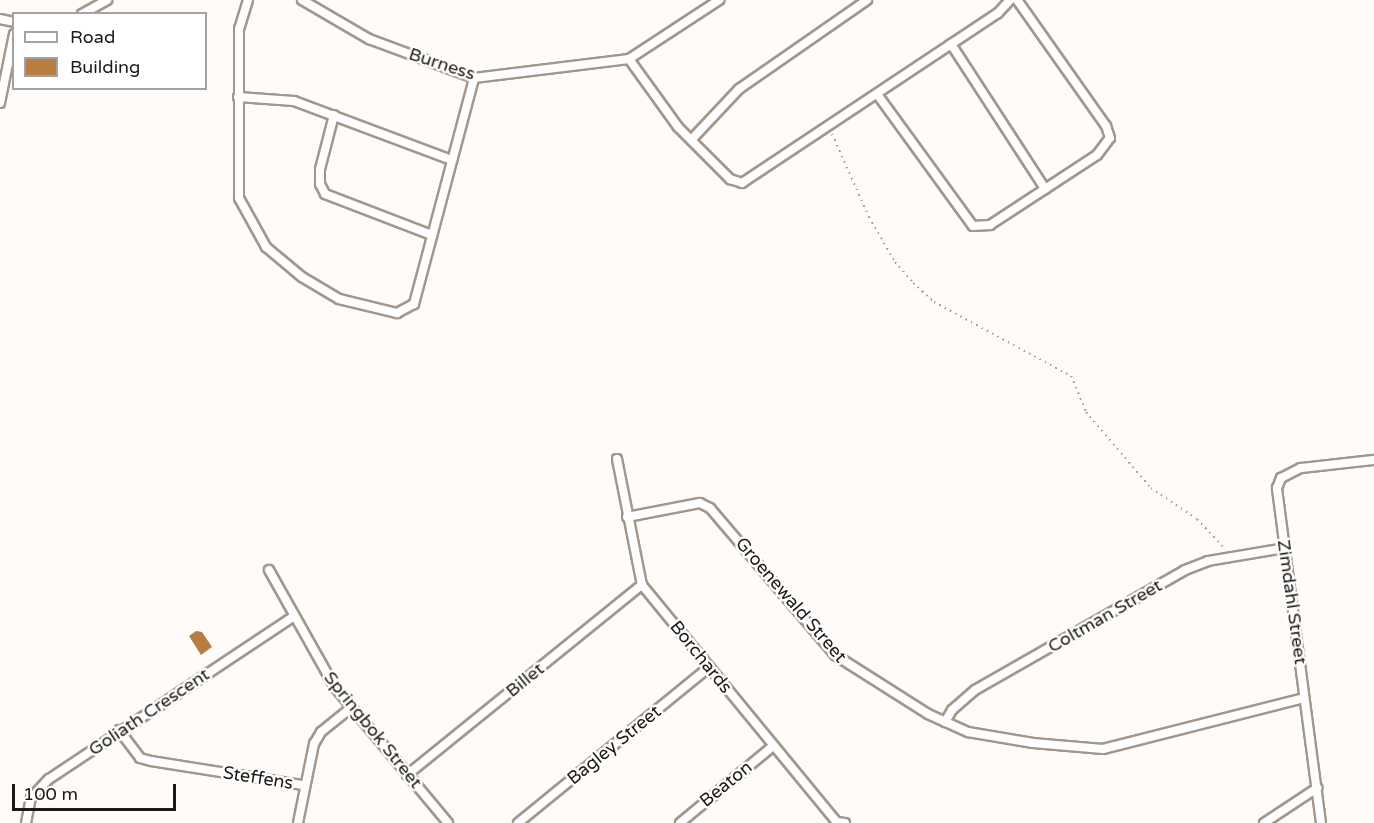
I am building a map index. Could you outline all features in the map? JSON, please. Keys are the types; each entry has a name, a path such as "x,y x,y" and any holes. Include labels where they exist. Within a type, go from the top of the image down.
{"street":[{"path":"86,12 107,0"},
{"path":"248,0 239,29 239,198 266,247 302,277 339,299 403,312 418,297 474,78"},
{"name":"Burness","path":"302,0 369,39 474,78 629,59 719,0"},
{"path":"692,139 739,89 867,0"},
{"path":"629,59 665,112 730,179 742,183 998,14 1010,0"},
{"path":"877,94 973,226 990,225 1098,154 1110,138 1046,38 1017,0"},
{"path":"0,103 12,44"},
{"path":"951,44 1045,189"},
{"path":"238,97 294,101 452,160"},
{"path":"334,115 320,169 320,184 325,194 432,236"},
{"name":"Borchards","path":"617,459 642,585 773,746 840,823"},
{"name":"Zimdahl Street","path":"1321,823 1277,501 1281,477 1301,468 1374,460"},
{"name":"Groenewald Street","path":"627,517 700,503 710,508 835,655 945,722 968,732 1088,750 1125,744 1304,698"},
{"name":"Coltman Street","path":"945,722 962,699 995,678 1185,570 1232,556 1285,548"},
{"name":"Springbok Street","path":"269,570 293,617 351,708 444,822"},
{"name":"Billet","path":"407,775 642,585"},
{"name":"Goliath Crescent","path":"26,823 28,806 38,789 119,730 293,617"},
{"name":"Bagley Street","path":"518,823 710,667"},
{"path":"298,823 303,785 321,732 351,708"},
{"name":"Steffens","path":"119,730 140,758 303,785"},
{"name":"Beaton","path":"680,823 773,746"},
{"path":"1264,823 1317,788"}],"path":[{"path":"828,128 869,217 895,262 914,283 944,308 1071,376 1086,412 1151,488 1197,519 1232,556"}],"building":[{"path":"196,631 202,632 212,647 201,655 189,636"}]}
